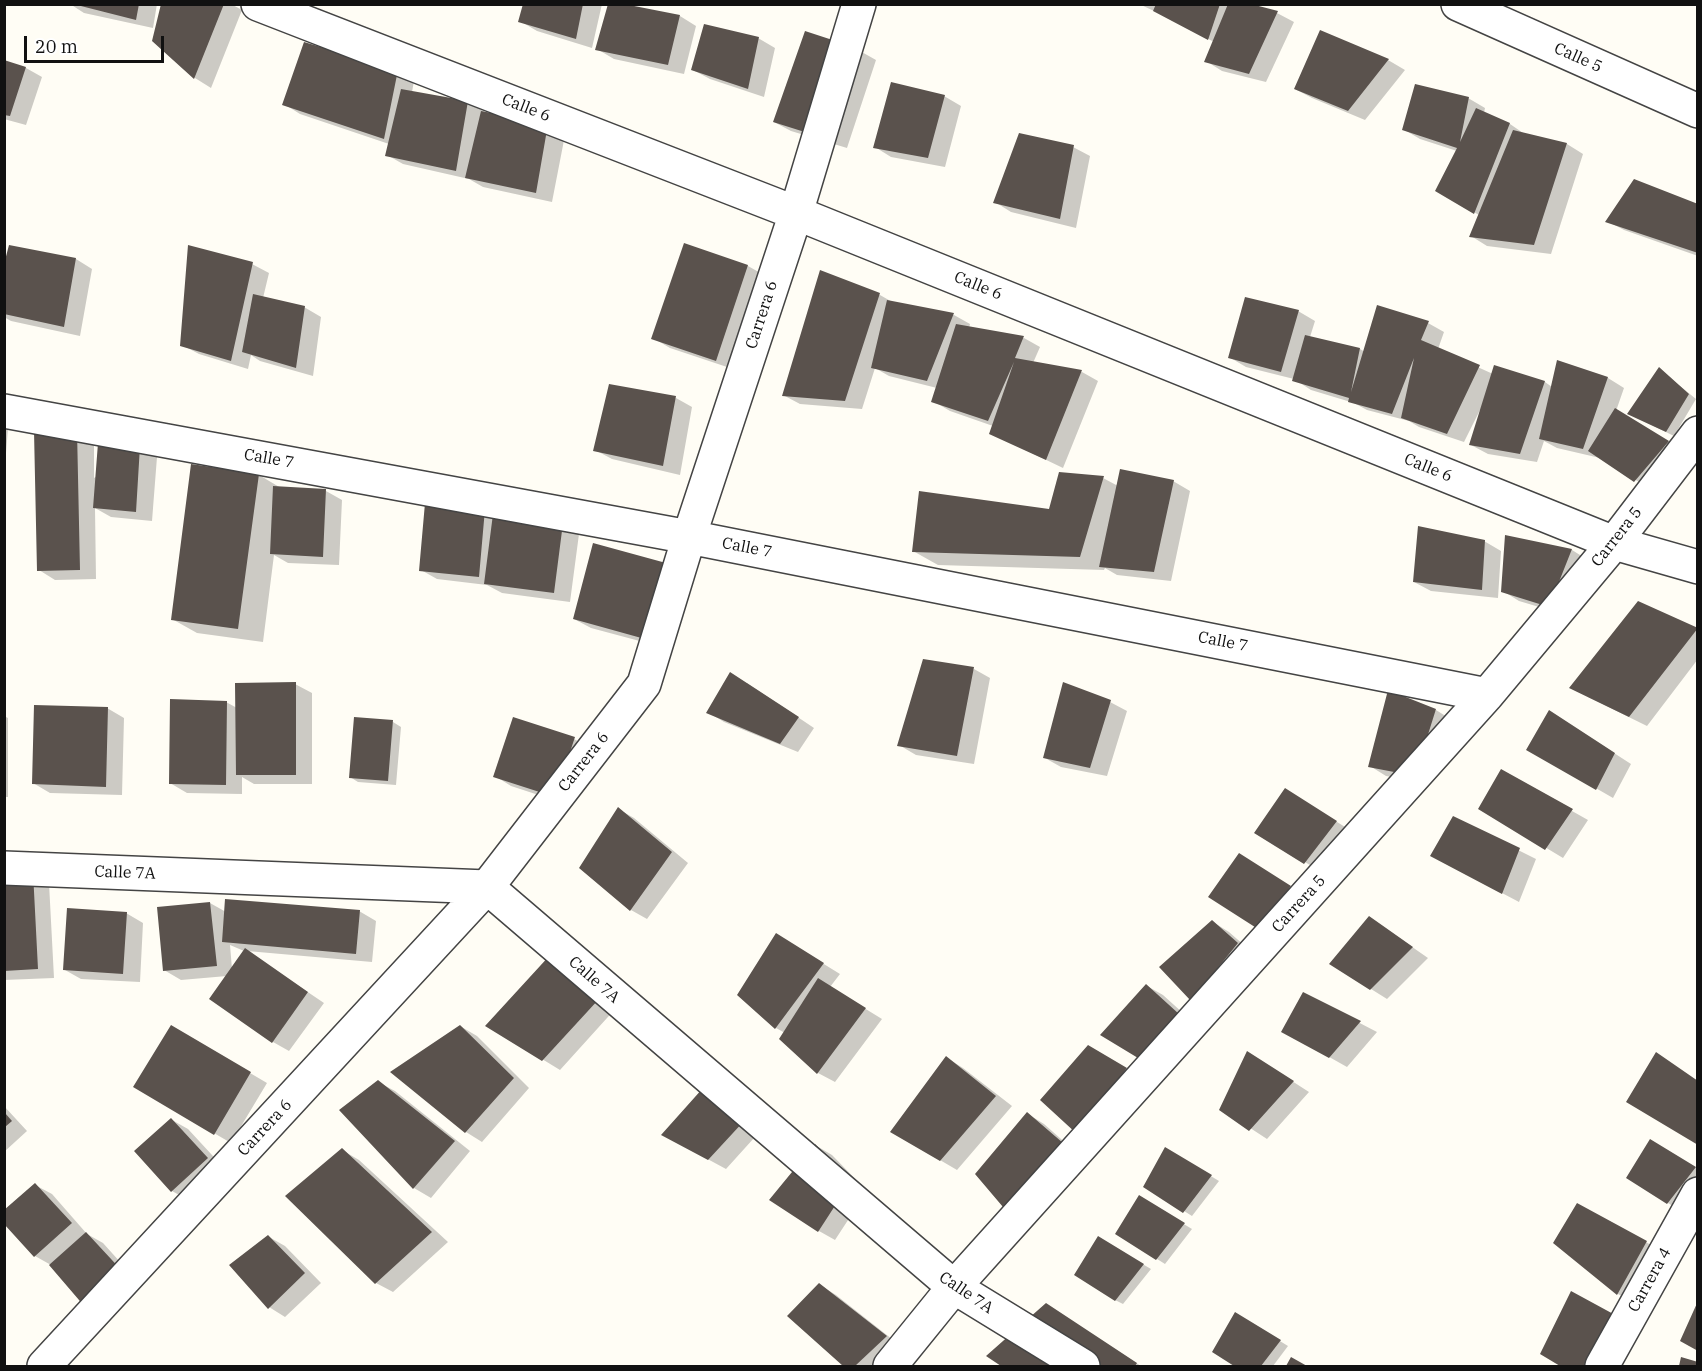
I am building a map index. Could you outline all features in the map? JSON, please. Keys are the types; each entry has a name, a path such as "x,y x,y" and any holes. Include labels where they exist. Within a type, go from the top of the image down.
{"street":[{"name":"Calle 6","path":"258,4 795,213 1614,543 1698,567"},
{"name":"Carrera 6","path":"44,1366 487,887 644,684 689,537 795,213 859,4"},
{"name":"Calle 5","path":"1458,4 1698,111"},
{"name":"Calle 7","path":"4,411 689,537 1487,694"},
{"name":"Carrera 5","path":"890,1366 954,1287 1487,694 1614,543 1698,433"},
{"name":"Calle 7A","path":"4,868 487,887 954,1287 1083,1366"},
{"name":"Carrera 4","path":"1602,1366 1698,1194"}],"building":[{"path":"73,4 139,4 136,20"},
{"path":"161,4 224,4 194,79 152,41"},
{"path":"523,4 583,4 576,39 518,22"},
{"path":"608,4 624,4 680,15 668,65 595,50"},
{"path":"1156,4 1220,4 1208,40 1153,11"},
{"path":"1228,4 1251,4 1278,11 1249,74 1204,62"},
{"path":"704,24 759,37 748,89 691,70"},
{"path":"1320,30 1389,59 1348,111 1294,89"},
{"path":"805,31 860,49 830,140 773,122"},
{"path":"304,42 398,70 384,139 282,105"},
{"path":"4,60 26,67 10,116 4,115"},
{"path":"891,82 945,95 928,158 873,148"},
{"path":"1415,84 1469,97 1460,142 1476,108 1510,123 1474,214 1435,191 1457,148 1402,130"},
{"path":"401,89 468,101 456,171 385,156"},
{"path":"481,111 548,124 536,193 465,178"},
{"path":"1513,130 1567,143 1534,245 1469,237"},
{"path":"1019,133 1074,145 1060,219 993,203"},
{"path":"1634,179 1698,204 1698,253 1605,222"},
{"path":"684,243 748,265 716,361 651,339"},
{"path":"9,245 76,258 64,327 4,314 4,264"},
{"path":"188,245 253,262 231,361 180,346"},
{"path":"820,270 880,293 845,401 782,396"},
{"path":"253,294 305,306 296,368 242,352"},
{"path":"1245,297 1299,310 1281,372 1228,358"},
{"path":"887,300 954,313 927,381 871,368"},
{"path":"1377,305 1429,321 1421,340 1480,365 1447,434 1401,418 1414,358 1392,414 1348,402 1349,398 1292,381 1305,335 1360,348 1351,392"},
{"path":"956,324 1024,336 1015,358 1082,370 1046,460 989,434 1014,362 988,421 931,402"},
{"path":"1557,360 1608,377 1583,449 1539,439"},
{"path":"1494,365 1545,381 1520,454 1469,445"},
{"path":"1659,367 1689,394 1666,432 1627,414"},
{"path":"609,384 676,396 663,466 593,451"},
{"path":"1615,408 1669,441 1634,482 1588,451"},
{"path":"77,430 80,570 37,571 34,431"},
{"path":"98,443 140,446 136,512 93,508"},
{"path":"191,464 259,474 238,629 171,620"},
{"path":"1120,469 1174,480 1154,572 1099,567"},
{"path":"1059,472 1104,476 1080,557 912,552 919,491 1049,509"},
{"path":"273,486 326,489 323,557 270,554"},
{"path":"425,503 485,509 479,577 419,571"},
{"path":"493,514 563,523 554,593 484,584"},
{"path":"1418,526 1485,540 1482,590 1413,582"},
{"path":"1505,535 1572,549 1549,607 1501,592"},
{"path":"593,543 666,563 645,639 573,619"},
{"path":"1638,601 1698,628 1629,717 1569,688"},
{"path":"923,659 974,667 957,756 897,746"},
{"path":"730,672 799,717 780,744 706,713"},
{"path":"296,682 296,775 236,775 235,683"},
{"path":"1063,682 1111,700 1090,768 1043,758"},
{"path":"1388,690 1436,709 1415,776 1368,767"},
{"path":"170,699 227,701 226,785 169,784"},
{"path":"34,705 108,707 106,787 32,784"},
{"path":"1549,710 1615,753 1596,790 1526,750"},
{"path":"354,717 393,720 388,781 349,778"},
{"path":"513,717 575,737 555,797 493,777"},
{"path":"1501,769 1573,809 1545,850 1478,809"},
{"path":"1285,788 1337,821 1304,864 1254,833"},
{"path":"618,807 672,852 630,911 579,868"},
{"path":"1453,816 1520,848 1502,894 1430,856"},
{"path":"1239,853 1291,886 1258,929 1208,897"},
{"path":"33,872 38,969 4,971 4,873"},
{"path":"225,899 360,910 356,954 222,942"},
{"path":"210,902 217,966 163,971 157,907"},
{"path":"67,908 127,912 123,974 63,970"},
{"path":"1369,916 1413,947 1370,990 1329,964"},
{"path":"1212,920 1238,943 1191,1001 1159,967"},
{"path":"776,933 824,963 775,1029 737,995"},
{"path":"562,942 610,987 542,1061 485,1026"},
{"path":"245,948 308,992 272,1043 209,999"},
{"path":"818,978 866,1008 817,1074 779,1039"},
{"path":"1146,984 1179,1014 1138,1058 1100,1035"},
{"path":"1303,992 1361,1021 1329,1058 1281,1032"},
{"path":"171,1025 251,1072 214,1135 133,1087"},
{"path":"460,1025 514,1078 465,1133 390,1072"},
{"path":"1088,1045 1127,1068 1077,1134 1040,1100"},
{"path":"1247,1051 1294,1081 1249,1131 1219,1110"},
{"path":"1656,1052 1698,1081 1698,1145 1626,1102"},
{"path":"946,1056 996,1096 940,1161 890,1132"},
{"path":"720,1069 757,1107 708,1160 661,1135"},
{"path":"378,1080 455,1141 413,1189 339,1110"},
{"path":"1027,1112 1063,1143 1003,1207 975,1174"},
{"path":"5,1113 12,1121 5,1127"},
{"path":"171,1118 208,1158 171,1192 134,1151"},
{"path":"1650,1139 1696,1167 1667,1204 1626,1178"},
{"path":"815,1144 851,1181 818,1232 769,1200"},
{"path":"1165,1147 1212,1175 1183,1213 1143,1187"},
{"path":"342,1148 432,1232 375,1284 285,1196"},
{"path":"35,1183 72,1223 34,1257 4,1224 4,1210"},
{"path":"1139,1195 1185,1223 1156,1260 1115,1234"},
{"path":"1577,1203 1647,1241 1617,1295 1553,1243"},
{"path":"86,1232 124,1273 85,1307 49,1265"},
{"path":"268,1235 305,1273 268,1309 229,1265"},
{"path":"1098,1236 1144,1264 1115,1301 1074,1275"},
{"path":"819,1283 887,1336 855,1366 843,1366 787,1316"},
{"path":"1571,1291 1617,1316 1588,1366 1560,1366 1540,1354"},
{"path":"1698,1301 1698,1351 1680,1341"},
{"path":"1046,1303 1137,1363 1135,1366 1001,1366 986,1356"},
{"path":"1235,1312 1281,1340 1261,1366 1234,1366 1212,1352"},
{"path":"1291,1357 1307,1366 1286,1366"},
{"path":"1681,1357 1698,1362 1698,1366 1679,1366"}]}
